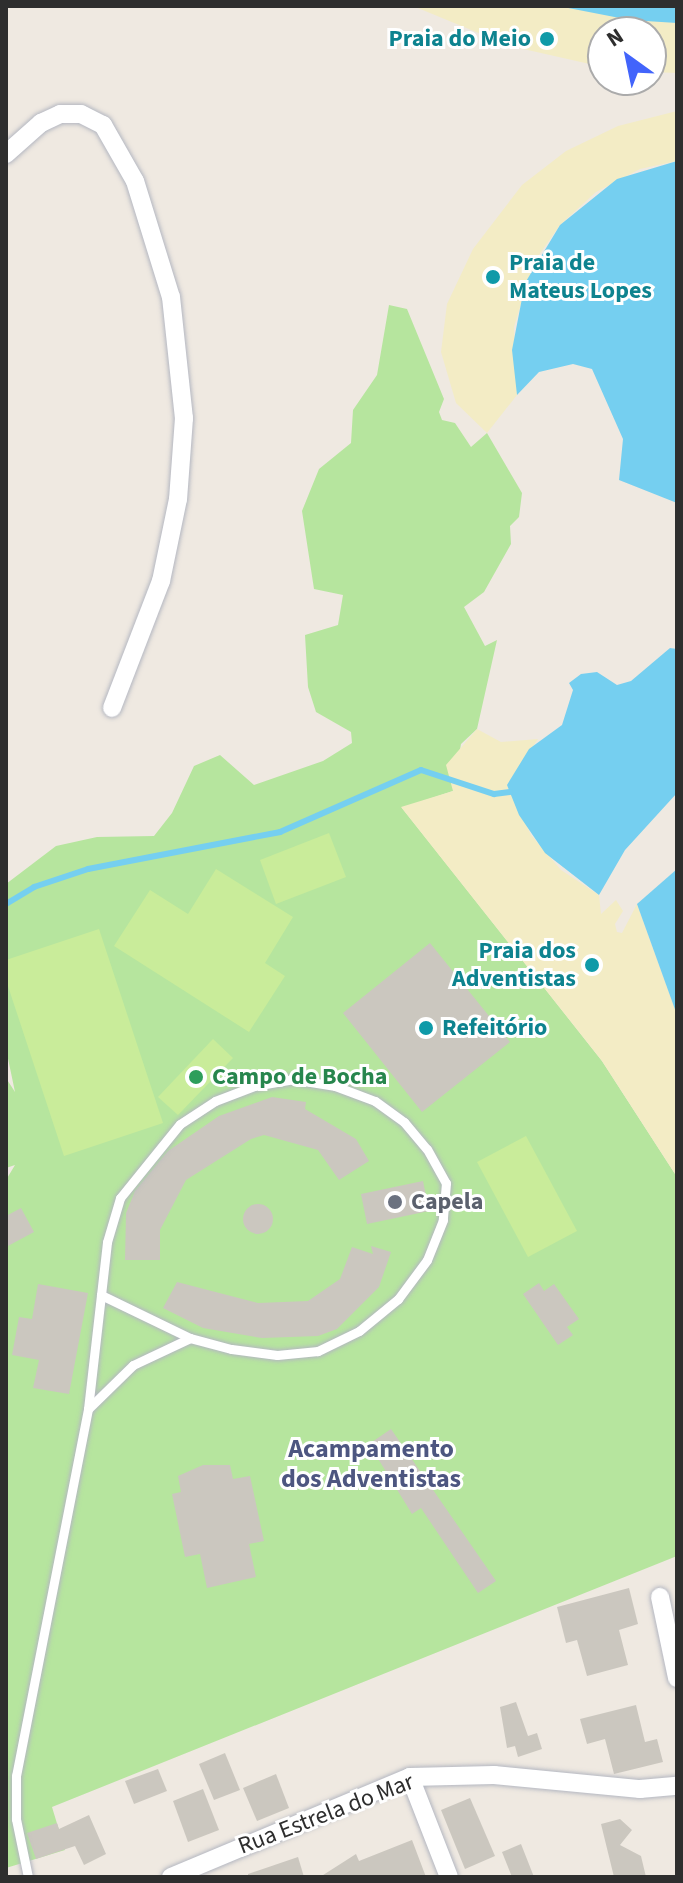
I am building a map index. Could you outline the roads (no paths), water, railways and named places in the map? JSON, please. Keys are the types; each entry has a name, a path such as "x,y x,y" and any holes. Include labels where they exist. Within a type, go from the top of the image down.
{"street":[{"path":"6,154 41,123 60,114 81,114 103,125 135,181 171,297 184,418 178,499 157,594 112,708"},
{"path":"660,1597 677,1678"},
{"name":"Rua Estrela do Mar","path":"171,1877 410,1777 494,1775 640,1789 677,1786"},
{"path":"410,1777 449,1877"}],"lane":[{"path":"28,1877 22,1864 16,1776 88,1409 107,1242 120,1198 150,1155 180,1124 215,1101 254,1086 292,1079 362,1096 404,1122 427,1149 446,1183 443,1220 427,1260 398,1299 359,1331 318,1351 277,1355 190,1338 101,1295"},
{"path":"88,1409 133,1365 190,1338"}],"water":[{"path":"558,6 677,6 677,23 667,22 667,16 609,16"},
{"path":"677,161 677,503 619,480 623,439 592,369 573,364 539,372 517,395 512,350 525,283 560,225 617,179"},
{"path":"670,648 677,649 677,793 625,850 599,895 545,853 519,815 507,785 529,749 562,725 573,690 569,683 581,674 597,672 617,685 631,681"},
{"path":"677,869 677,1015 637,904"}],"waterway":[{"path":"6,904 34,887 88,869 280,832 421,770 494,794 510,792"}],"place":[{"name":"Praia do Meio","path":"547,39"},
{"name":"Praia de Mateus Lopes","path":"493,277"},
{"name":"Praia dos Adventistas","path":"592,965"},
{"name":"Refeitório","path":"426,1028"},
{"name":"Campo de Bocha","path":"196,1077"},
{"name":"Capela","path":"395,1202"}],"district":[{"name":"Acampamento dos Adventistas","path":"371,1464"}]}
